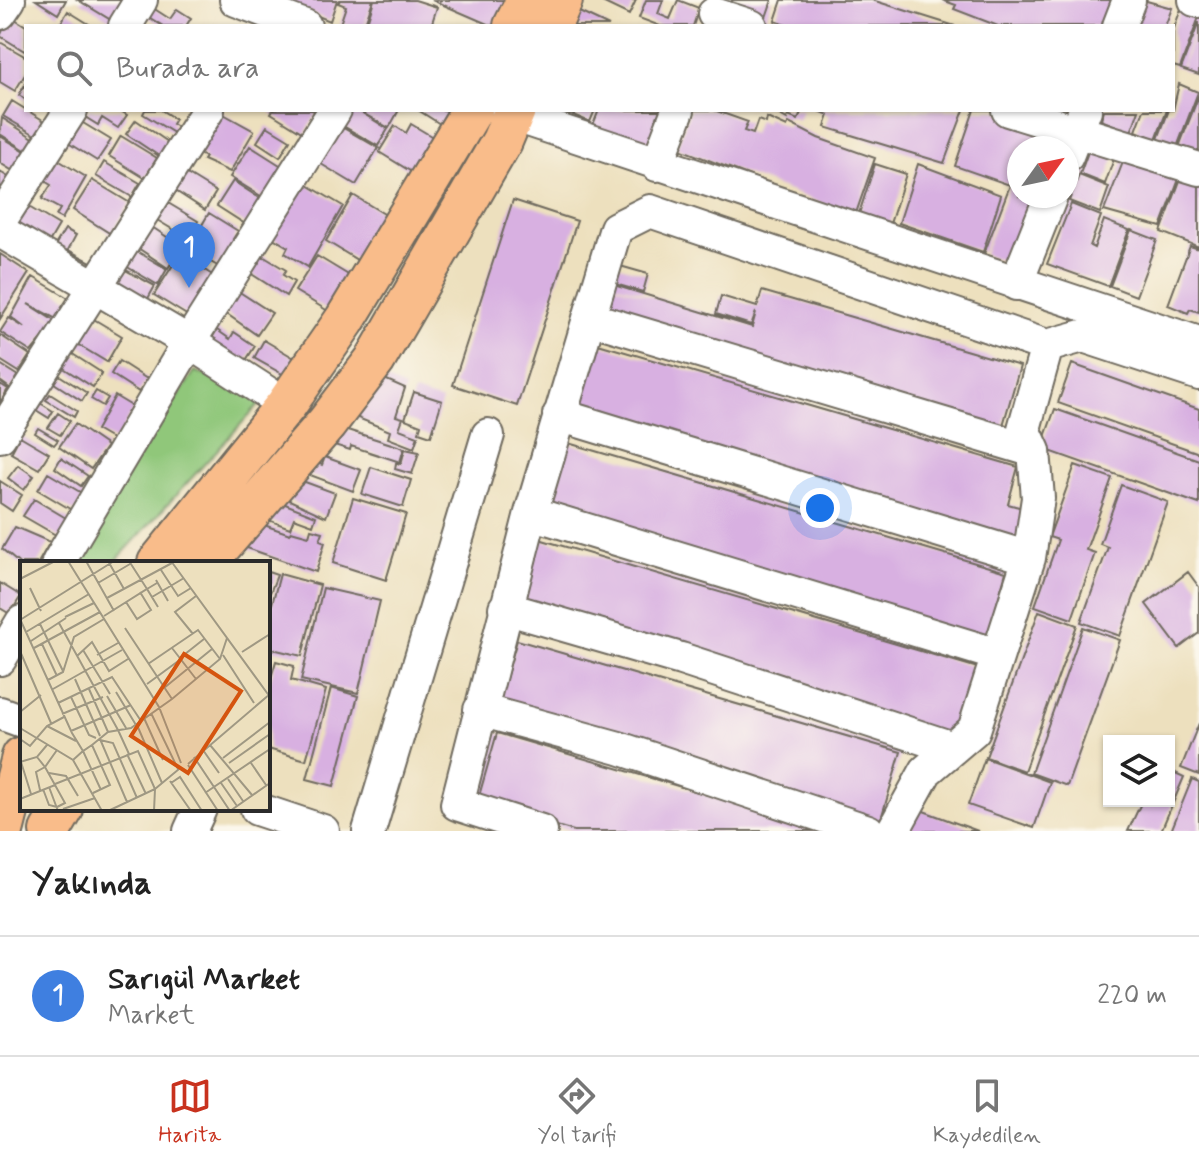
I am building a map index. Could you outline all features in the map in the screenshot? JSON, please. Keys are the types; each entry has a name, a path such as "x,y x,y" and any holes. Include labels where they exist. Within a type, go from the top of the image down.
{"main road":[{"path":"515,24 527,0"},
{"path":"552,24 562,0"},
{"path":"160,561 286,405 345,320 471,112"},
{"path":"208,561 327,423 375,360 502,141 511,112"},
{"path":"3,831 20,765"},
{"path":"50,831 62,811"}],"street":[{"path":"0,13 9,0"},
{"path":"126,24 141,0"},
{"path":"236,0 266,18 295,24"},
{"path":"1120,24 1129,0"},
{"path":"715,13 745,24"},
{"path":"0,221 70,112"},
{"path":"0,436 207,112"},
{"path":"59,561 189,342 334,112"},
{"path":"511,112 657,165 1199,343"},
{"path":"657,165 677,112"},
{"path":"1014,112 1199,169"},
{"path":"1016,284 1046,208"},
{"path":"541,831 457,804 531,513 616,228 650,211 1047,346 1083,336 1199,374"},
{"path":"0,231 97,286 286,405"},
{"path":"589,318 1034,451"},
{"path":"893,831 926,771 974,730 1029,558 1038,498 1034,451 1024,429 1047,346"},
{"path":"559,415 1029,558"},
{"path":"369,831 488,435"},
{"path":"531,513 998,655"},
{"path":"505,608 681,659 953,748"},
{"path":"0,659 20,625"},
{"path":"480,710 619,748 868,831"},
{"path":"0,713 20,720"},
{"path":"190,831 199,811"},
{"path":"263,811 323,831"}],"green space":[{"path":"195,371 263,400 116,561 68,561"}],"building":[{"path":"36,0 66,0 58,14"},
{"path":"78,0 123,0 111,20"},
{"path":"279,0 337,0 330,21"},
{"path":"340,0 373,0 365,24 340,24 346,6 338,3"},
{"path":"374,0 415,0 437,7 432,24 367,24"},
{"path":"432,0 511,0 501,24 487,24"},
{"path":"598,0 636,0 629,15"},
{"path":"646,0 663,0 658,14 670,19 678,0 699,8 694,24 655,24 639,18"},
{"path":"732,0 772,0 764,24 728,11"},
{"path":"782,0 872,0 949,24 783,24 775,21"},
{"path":"942,0 1116,0 1107,24 993,24 954,9 956,5"},
{"path":"1143,0 1172,8 1166,24 1134,24"},
{"path":"1182,6 1199,13 1180,68 1175,67 1175,25"},
{"path":"153,8 170,19 177,9 191,18 187,24 160,24 147,16"},
{"path":"68,11 89,24 60,24"},
{"path":"577,11 605,24 571,24"},
{"path":"10,16 24,25 24,51 0,36"},
{"path":"1199,22 1199,75 1181,69"},
{"path":"0,42 24,56 24,76 15,91 0,82"},
{"path":"1179,84 1198,92 1177,147 1158,139 1168,112 1175,112"},
{"path":"1199,95 1199,154 1179,147"},
{"path":"12,101 24,108 24,112 30,112 46,122 37,136 3,116"},
{"path":"88,112 122,112 127,115 118,128 102,118 98,125 85,117"},
{"path":"164,112 175,119 172,124 177,127 174,133 143,114"},
{"path":"217,112 254,131 230,172 203,160 205,157 194,151"},
{"path":"315,112 317,113 305,134 271,113"},
{"path":"345,112 361,112 388,129 378,146 338,123"},
{"path":"361,112 398,112 389,128"},
{"path":"421,112 464,112 451,131"},
{"path":"566,112 594,112 590,122"},
{"path":"598,112 663,112 647,153 591,130"},
{"path":"689,112 720,112 748,122 744,131 753,134 758,120 766,123 767,118 787,127 789,123 818,138 875,158 855,216 677,148"},
{"path":"775,112 801,112 798,120 788,116 787,119"},
{"path":"822,112 963,112 944,163 825,127 829,115"},
{"path":"973,112 1000,112 1056,136 1007,136 1007,184 955,166"},
{"path":"1103,112 1138,112 1131,132 1101,120"},
{"path":"1143,112 1166,112 1156,139 1136,131"},
{"path":"2,118 38,141 30,153 0,134"},
{"path":"78,120 111,140 97,161 65,141"},
{"path":"136,120 168,142 159,156 126,134"},
{"path":"411,124 441,142 420,177 379,152 395,126 406,133"},
{"path":"338,125 378,148 356,185 316,161"},
{"path":"267,126 290,140 280,157 257,142"},
{"path":"0,136 25,151 13,171 0,163"},
{"path":"121,136 157,158 145,178 109,156"},
{"path":"1091,144 1116,153 1105,184 1080,174"},
{"path":"250,146 291,172 272,203 230,177"},
{"path":"50,155 86,177 62,219 56,216 60,209 42,199 51,185 38,177"},
{"path":"1125,157 1179,179 1161,227 1104,211"},
{"path":"104,162 140,183 132,197 96,176"},
{"path":"875,164 906,174 887,233 856,223"},
{"path":"918,164 1001,195 983,252 899,223"},
{"path":"1184,170 1199,176 1199,247 1161,232"},
{"path":"182,171 216,192 205,210 171,188"},
{"path":"0,172 10,178 0,196"},
{"path":"1079,175 1109,187 1100,213 1079,205"},
{"path":"92,180 130,203 111,234 73,210"},
{"path":"233,181 269,204 253,229 217,206"},
{"path":"306,184 343,206 308,267 285,253 288,247 273,238"},
{"path":"1007,193 1007,208 1041,208 1019,266 984,254"},
{"path":"353,195 394,220 367,266 326,241"},
{"path":"163,200 198,221 187,238 152,217"},
{"path":"513,200 577,221 517,406 453,385"},
{"path":"22,203 59,225 45,249 8,227"},
{"path":"1079,207 1101,216 1090,246 1094,248 1104,220 1129,230 1108,286 1047,264 1069,208"},
{"path":"209,213 238,231 233,239 244,246 228,272 188,249"},
{"path":"149,225 182,247 168,268 135,246"},
{"path":"65,229 76,235 68,250 91,262 86,272 51,252"},
{"path":"1131,230 1157,240 1136,296 1110,286"},
{"path":"1190,246 1199,249 1199,312 1190,309 1188,313 1168,305"},
{"path":"133,249 167,269 158,285 124,265"},
{"path":"0,254 29,273 0,319"},
{"path":"180,254 223,282 198,322 154,295"},
{"path":"261,255 286,270 283,275 294,282 286,296 250,273"},
{"path":"317,256 350,276 328,311 295,291"},
{"path":"613,264 648,274 643,292 608,282"},
{"path":"122,268 155,286 145,304 112,286"},
{"path":"33,277 70,299 58,320 28,304 56,322 31,352 0,332 9,318 25,328 11,317"},
{"path":"607,283 752,327 756,312 751,325 716,314 721,296 757,307 762,291 1020,366 1000,436 598,318"},
{"path":"238,291 272,313 257,335 224,312"},
{"path":"92,318 122,336 107,362 77,344"},
{"path":"217,330 230,339 234,332 255,346 241,368 207,346"},
{"path":"0,335 30,355 19,372 0,360"},
{"path":"264,340 296,359 286,376 254,358"},
{"path":"598,344 1018,467 1008,504 1026,509 1016,542 578,413"},
{"path":"71,353 102,373 93,387 62,367"},
{"path":"119,361 147,379 139,392 111,374"},
{"path":"0,364 19,376 11,389 0,381"},
{"path":"1072,364 1199,409 1199,453 1058,403"},
{"path":"59,375 87,393 82,401 54,383"},
{"path":"380,377 405,388 396,416 403,418 399,429 418,436 414,448 388,438 390,431 353,416"},
{"path":"0,384 8,389 0,403"},
{"path":"96,391 108,398 103,406 91,399"},
{"path":"414,392 442,401 431,436 419,432 421,425 405,419"},
{"path":"50,394 77,411 74,417 46,400"},
{"path":"115,396 135,408 115,441 96,430"},
{"path":"40,403 53,411 49,418 36,410"},
{"path":"1055,409 1199,460 1199,504 1041,448"},
{"path":"58,413 70,421 60,435 48,428"},
{"path":"75,424 107,446 91,469 59,447"},
{"path":"38,428 58,440 54,445 35,433"},
{"path":"341,428 404,448 400,462 351,446 350,450 331,444"},
{"path":"20,436 49,453 39,469 11,453"},
{"path":"568,443 1006,572 986,642 547,513"},
{"path":"405,449 419,452 412,474 395,469 396,463 401,464"},
{"path":"325,457 361,470 353,491 310,475 315,462 322,465"},
{"path":"61,458 88,476 81,486 55,468"},
{"path":"18,465 34,476 24,490 8,478"},
{"path":"1075,465 1112,478 1086,550 1095,553 1072,619 1035,606 1058,540 1049,537"},
{"path":"371,467 411,480 403,507 362,494"},
{"path":"48,473 85,495 75,512 38,490"},
{"path":"0,481 22,495 12,511 0,503"},
{"path":"305,482 335,493 326,517 285,498"},
{"path":"1121,485 1168,502 1120,636 1081,622 1108,547 1100,544"},
{"path":"353,498 406,514 386,580 333,563"},
{"path":"34,499 71,521 61,538 23,516"},
{"path":"280,502 316,516 313,525 294,518 290,528 268,520 271,510 277,512"},
{"path":"261,524 290,534 291,531 309,536 311,529 323,532 320,540 325,542 316,572 244,547"},
{"path":"15,527 50,542 39,561 20,561 20,564 2,549"},
{"path":"539,539 978,668 958,738 520,609"},
{"path":"1188,572 1199,587 1199,633 1179,648 1146,604"},
{"path":"270,573 277,575 270,593"},
{"path":"280,574 320,585 302,656 270,648 270,612"},
{"path":"0,583 20,598 10,614 0,608"},
{"path":"323,588 380,601 358,693 301,680"},
{"path":"1039,611 1077,625 1024,771 986,757"},
{"path":"1083,627 1120,640 1067,786 1031,773"},
{"path":"517,640 901,752 880,822 497,710"},
{"path":"276,661 294,666 291,680 326,690 306,760 270,750 270,681"},
{"path":"331,688 358,696 334,786 307,779"},
{"path":"1199,723 1199,775 1181,768"},
{"path":"497,733 828,831 574,831 477,803"},
{"path":"985,758 1050,782 1034,828 968,805"},
{"path":"1175,773 1184,777 1175,798"},
{"path":"1192,779 1199,782 1199,831 1171,831"},
{"path":"1139,807 1171,807 1161,831 1128,831"},
{"path":"918,809 978,831 910,831"}],"place":[{"name":"Sarıgül Market","path":"189,288"}]}
